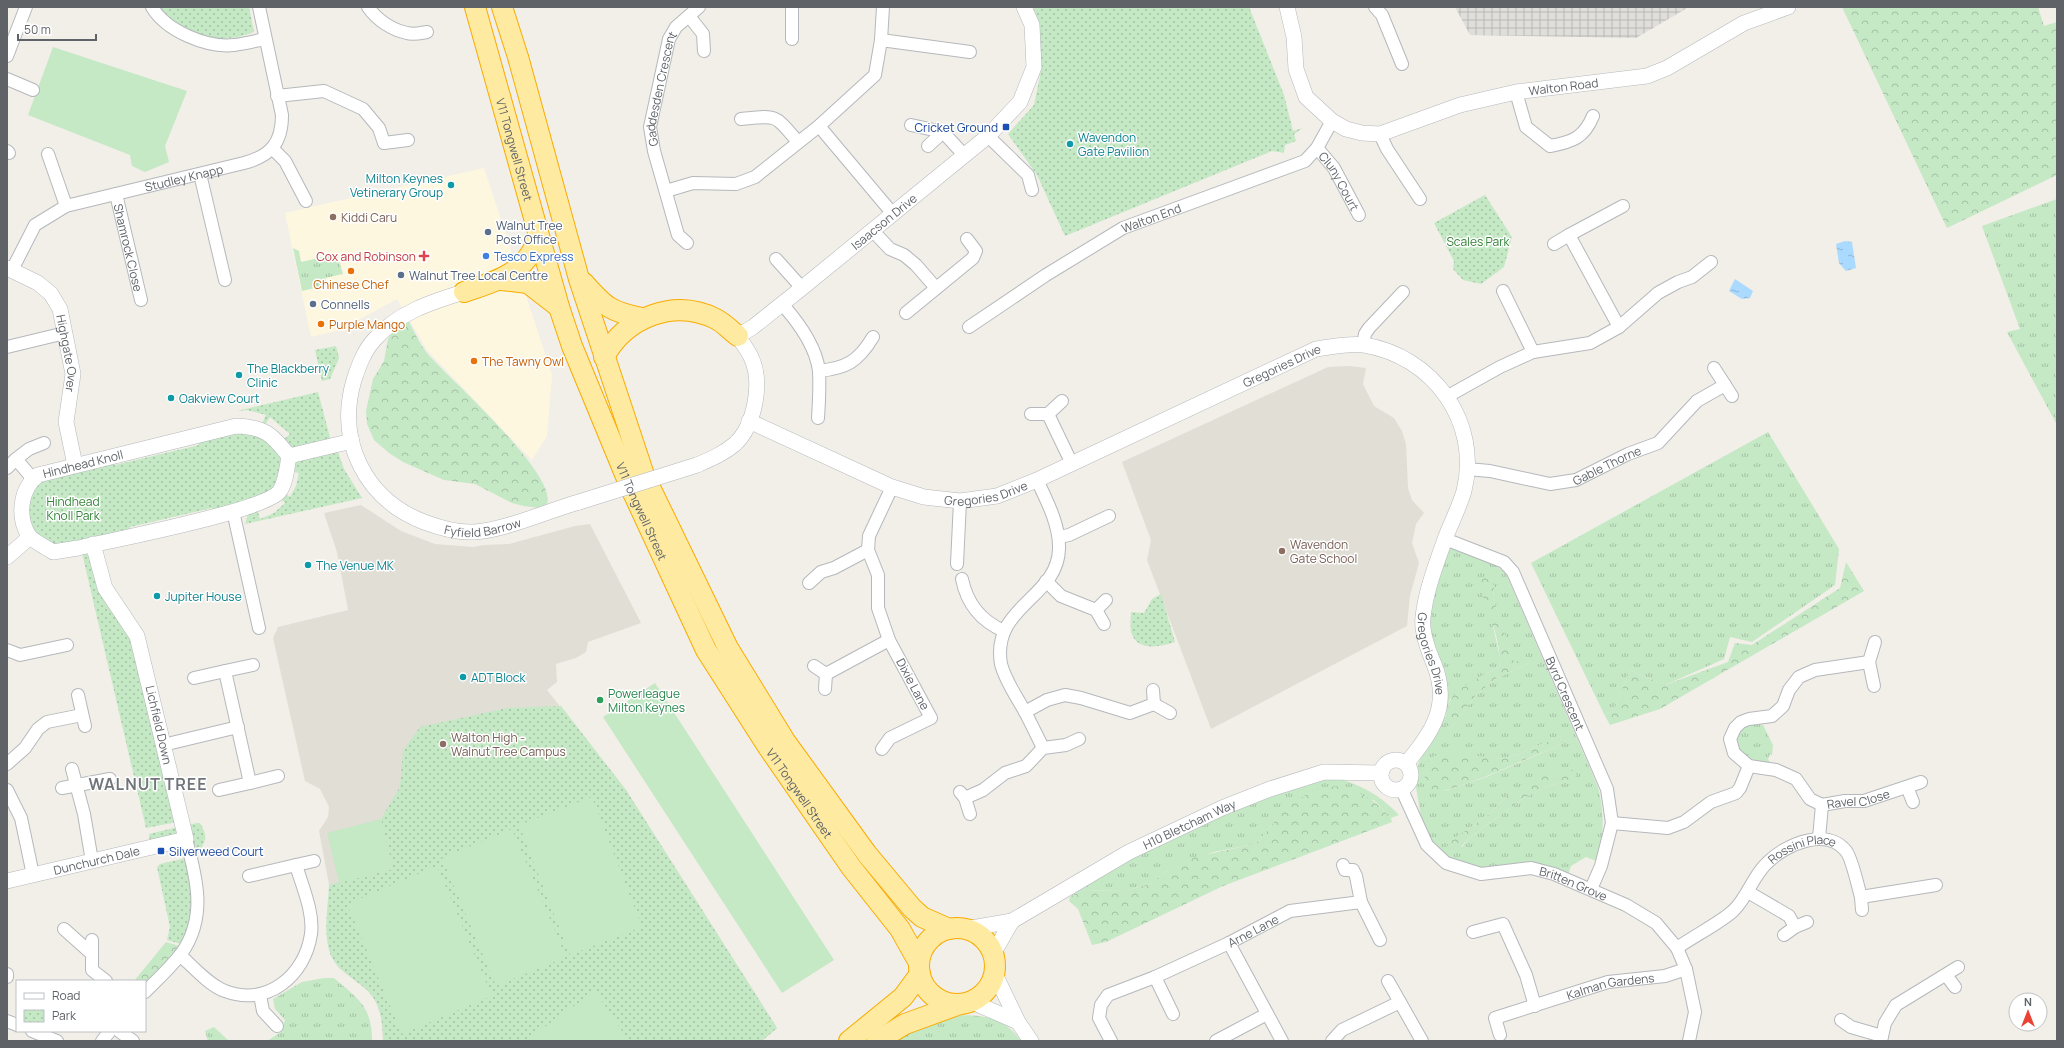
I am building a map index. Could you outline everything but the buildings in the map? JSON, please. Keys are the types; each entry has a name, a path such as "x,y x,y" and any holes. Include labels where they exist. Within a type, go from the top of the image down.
{"highway":[{"name":"V11 Tongwell Street","path":"475,7 538,238 559,307 572,346 629,484 706,650 768,747 851,867 900,930 919,968"},
{"name":"V11 Tongwell Street","path":"502,7 518,57 580,279 604,357 644,475 728,648 785,742 868,854 912,908 922,917 957,929"},
{"path":"464,292 502,280 524,264 534,249 538,238"},
{"path":"580,279 600,302 619,314 642,318"},
{"path":"502,280 528,283 559,307"},
{"path":"604,357 625,331 642,318 662,311 686,310 717,319 738,336"},
{"path":"849,1041 874,1036 965,1002 986,989 993,963 985,941 979,936 957,929 932,937 921,953 919,968 903,997 874,1036"},
{"path":"919,968 923,984 938,999 949,1003 965,1002"}],"street":[{"path":"7,56 26,7"},
{"path":"152,7 169,25 187,36 208,42 233,46 265,40"},
{"name":"Studley Knapp","path":"10,269 35,225 66,206 262,158 272,148 282,128 282,116 259,7"},
{"path":"368,7 376,18 391,27 408,34 427,32"},
{"name":"Gaddesden Crescent","path":"687,243 678,235 654,151 650,127 668,39 676,27 699,7"},
{"path":"792,7 792,39"},
{"path":"666,191 693,183 736,184 755,177 819,126 875,74 881,40 883,7"},
{"name":"Isaacson Drive","path":"738,336 802,288 988,136 1020,102 1034,67 1032,25 1024,7"},
{"path":"1374,7 1382,15 1402,64"},
{"name":"Walton Road","path":"1290,8 1296,69 1306,98 1332,121 1346,129 1380,134 1460,105 1516,92 1647,76 1667,68 1744,23 1788,7"},
{"name":"Gaddesden Crescent","path":"689,16 703,34 704,51"},
{"path":"881,40 963,54"},
{"path":"7,80 33,90"},
{"path":"277,96 324,91 363,109 379,128 384,143 408,140"},
{"path":"1516,92 1526,127 1550,146 1570,142 1588,129 1593,116"},
{"path":"741,119 769,116 778,119 798,142"},
{"name":"Walton End","path":"969,328 1046,275 1123,228 1305,161 1317,148 1332,121"},
{"path":"911,125 943,132 964,155"},
{"path":"819,126 893,214"},
{"path":"928,146 943,132"},
{"path":"1380,134 1387,149 1420,199"},
{"path":"988,136 1028,175 1032,190"},
{"path":"272,148 285,161 306,201"},
{"name":"Cluny Court","path":"1317,148 1334,168 1359,215"},
{"path":"48,154 66,206"},
{"path":"200,174 225,280"},
{"name":"Shamrock Close","path":"116,194 140,300"},
{"path":"1554,244 1623,206"},
{"path":"872,230 890,249 904,256 916,265 936,288"},
{"path":"1569,235 1620,327"},
{"path":"906,313 973,258 976,251 967,239"},
{"path":"776,259 802,288"},
{"path":"1448,396 1500,367 1533,352 1590,343 1620,327 1658,293 1678,282 1692,277 1710,262"},
{"name":"Highgate Over","path":"10,269 38,283 51,294 60,309 73,374 66,422 75,465"},
{"path":"1503,291 1533,352"},
{"name":"Fyfield Barrow","path":"464,292 424,304 387,327 374,340 360,363 352,389 348,414 352,441 358,463 372,486 389,502 407,515 438,527 474,532 499,527 697,465 720,455 736,443 749,421 756,399 757,378 751,358 738,336"},
{"path":"1363,345 1365,334 1369,328 1403,292"},
{"path":"782,304 796,320 811,346 819,371 818,418"},
{"path":"7,347 65,333"},
{"path":"819,371 838,369 849,365 865,351 873,338"},
{"name":"Gregories Drive","path":"749,421 892,487 924,497 960,501 997,496 1037,480 1316,349 1338,345 1363,345 1398,355 1415,364 1448,396 1459,420 1465,445 1467,469 1464,491 1445,539 1427,592 1422,620 1427,647 1437,672 1441,693 1437,720 1423,743 1406,764"},
{"path":"1714,368 1732,396"},
{"name":"Gable Thorne","path":"1467,469 1490,471 1550,484 1576,480 1628,454 1658,444 1697,401 1725,385"},
{"path":"1031,414 1048,414 1062,401"},
{"path":"1048,414 1072,464"},
{"name":"Hindhead Knoll","path":"30,537 21,517 24,495 33,479 38,475 236,426 254,427 264,430 273,436 289,456"},
{"path":"7,557 30,537 53,552 233,511 265,501 279,492 286,474 289,456 352,441"},
{"path":"7,468 29,449 44,443"},
{"path":"16,459 33,479"},
{"path":"1037,480 1059,537 1059,551 1055,567 1046,581 1032,598 1012,615 1004,631 1001,647 1001,663 1006,678 1043,748"},
{"path":"809,583 821,572 834,568 868,550 870,536 892,487"},
{"path":"957,564 960,501"},
{"path":"233,511 259,628"},
{"path":"1059,537 1069,535 1109,516"},
{"name":"Byrd Crescent","path":"1445,539 1504,562 1513,572 1607,789 1612,823 1601,866 1591,889"},
{"name":"Lichfield Down","path":"93,544 105,588 113,602 124,614 137,636 148,676 163,745 198,886 196,923 187,944 180,955 146,991"},
{"name":"Dixie Lane","path":"868,550 878,575 878,608 889,640 931,718 890,738 882,749"},
{"path":"962,579 964,591 980,617 993,626 1004,631"},
{"path":"1046,581 1061,596 1074,603 1096,610 1104,624"},
{"path":"1096,610 1106,600"},
{"path":"826,674 889,640"},
{"path":"1874,686 1869,662 1875,642"},
{"path":"7,650 20,655 67,646"},
{"path":"1612,823 1668,828 1684,822 1711,802 1736,793 1740,788 1749,766 1737,757 1731,746 1732,733 1741,722 1749,719 1772,716 1783,706 1789,690 1798,677 1815,670 1869,662"},
{"path":"194,678 253,665"},
{"path":"814,666 826,674"},
{"path":"225,671 250,783"},
{"path":"825,689 826,674"},
{"path":"1153,690 1154,704"},
{"path":"7,764 24,748 38,729 47,722 84,720 78,694"},
{"path":"1025,712 1047,700 1065,695 1081,698 1130,713 1154,704"},
{"path":"1154,704 1170,713"},
{"path":"163,745 238,728"},
{"path":"970,814 962,795 982,790 1005,773 1026,766 1043,748 1066,745 1079,739"},
{"path":"1398,760 1406,764 1409,768 1410,777 1408,782 1401,788 1393,789 1385,785 1381,773 1388,762 1398,760"},
{"name":"Ravel Close","path":"1749,766 1776,770 1796,779 1810,799 1822,805 1845,800 1864,801 1921,782"},
{"path":"72,769 77,786 92,861"},
{"name":"H10 Bletcham Way","path":"957,929 1012,920 1129,852 1171,832 1277,787 1324,772 1381,773"},
{"path":"219,790 278,776"},
{"path":"62,788 110,779"},
{"path":"1907,787 1913,802"},
{"name":"Britten Grove","path":"1401,788 1414,820 1427,845 1446,863 1481,874 1531,868 1554,874 1626,905 1656,923 1677,948 1686,969 1695,1012 1689,1041"},
{"path":"7,790 21,818 33,876"},
{"path":"1819,838 1822,805"},
{"name":"Rossini Place","path":"1677,948 1733,912 1767,862 1772,858 1791,847 1819,838 1836,842 1847,852 1861,897 1862,910"},
{"name":"Dunchurch Dale","path":"7,881 186,839"},
{"path":"250,876 314,862"},
{"path":"180,955 202,976 225,991 260,995 281,985 294,974 307,953 311,933 310,915 296,865"},
{"path":"1343,865 1345,870 1353,870 1356,876 1361,902 1380,940"},
{"path":"1861,897 1936,885"},
{"path":"1748,892 1789,916 1795,927"},
{"name":"Arne Lane","path":"1282,1041 1229,943 1290,910 1361,902"},
{"path":"1012,920 993,963 1018,1022 1031,1041"},
{"path":"1784,935 1795,927 1807,922"},
{"path":"1473,932 1503,924 1526,975 1535,1006"},
{"path":"64,929 92,954"},
{"path":"92,940 92,970 105,980"},
{"path":"1112,1041 1097,1022 1101,1005 1108,995 1156,977 1229,943"},
{"path":"1841,1020 1851,1027 1882,1038 1885,1023 1896,1005 1958,967"},
{"name":"Kalman Gardens","path":"1500,1035 1495,1018 1608,982 1665,976 1686,969"},
{"path":"1946,975 1955,987"},
{"path":"1156,977 1173,1014"},
{"path":"1388,981 1422,1041"},
{"path":"260,995 263,1011 277,1026"},
{"path":"965,1002 1018,1022"},
{"path":"1332,1041 1342,1030 1400,1002"},
{"path":"1216,1041 1267,1014"},
{"path":"34,1032 57,1041"},
{"path":"102,1041 109,1032"},
{"path":"120,1032 133,1041"}],"shaded area":[{"path":"1455,7 1689,7 1636,38 1470,35"},
{"path":"484,168 552,375 547,436 532,460 427,350 397,299 340,330 311,337 285,213"},
{"name":"Wavendon Gate School","path":"1350,366 1366,368 1363,384 1374,406 1394,418 1402,431 1406,444 1408,488 1412,500 1424,513 1416,524 1412,543 1419,563 1410,596 1407,626 1211,729 1147,560 1151,540 1122,462 1328,367"},
{"name":"Walton High - Walnut Tree Campus","path":"361,505 401,531 435,544 473,547 509,544 575,526 590,524 641,623 588,642 586,652 576,658 556,664 557,682 547,690 626,790 777,1028 762,1041 383,1041 381,1016 376,1002 369,992 339,968 330,954 330,890 319,831 328,817 329,807 320,789 305,781 273,638 278,627 348,610 337,552 324,513"}],"green space":[{"path":"157,7 249,7 254,32 226,38 199,35 181,28"},
{"path":"1034,7 1249,7 1284,95 1293,131 1303,128 1294,134 1296,141 1285,145 1284,153 1272,151 1065,236 1037,175 1008,134 1034,105 1042,66"},
{"path":"1842,7 2038,7 2044,26 2057,22 2057,175 1947,228"},
{"path":"53,47 187,91 165,146 169,162 145,172 132,166 130,155 28,115"},
{"name":"Scales Park","path":"1485,195 1512,237 1504,267 1481,284 1463,280 1453,269 1454,261 1434,223"},
{"path":"2057,199 2057,425 2007,332 2020,329 1982,226"},
{"path":"293,248 299,251 301,262 337,254 343,274 325,278 327,285 302,291"},
{"path":"407,318 427,353 499,427 536,471 546,490 547,504 538,508 524,506 512,503 475,484 444,480 403,462 389,453 374,440 367,424 366,411 373,379 384,361 388,339 393,330"},
{"path":"336,346 339,358 330,379 322,381 315,350"},
{"path":"318,392 331,441 293,448 282,441 290,434 270,417 265,425 262,424 266,415 247,410 237,411"},
{"path":"1768,432 1839,549 1835,585 1752,642 1730,637 1724,659 1665,685 1630,670 1614,710 1604,714 1531,563"},
{"name":"Hindhead Knoll Park","path":"243,433 257,434 280,454 282,467 273,490 213,511 212,508 130,527 131,531 60,546 41,540 27,520 30,493 43,481 114,462 115,465 199,445 198,441"},
{"path":"338,452 344,469 362,498 245,524 248,514 257,509 260,519 274,513 285,503 280,498 285,493 290,497 296,486 299,473 293,472 296,462"},
{"path":"1448,547 1463,550 1489,561 1503,571 1507,576 1598,787 1602,807 1603,824 1599,862 1586,857 1571,866 1568,875 1468,867 1452,862 1430,840 1422,823 1415,781 1419,762 1436,724 1440,710 1425,627","holes":["1490,578 1494,587 1493,598 1514,663 1529,663 1495,679 1475,696 1453,726 1445,716 1450,699 1476,679 1499,667 1500,658 1493,626","1560,736 1563,742 1558,746 1486,777 1445,791 1443,753 1502,759 1517,755","1573,779 1548,786 1524,798 1469,838 1462,847 1449,842 1491,813 1511,793"]},
{"path":"82,553 90,553 130,631 177,822 146,828"},
{"path":"1846,562 1864,591 1660,709 1610,725 1604,714 1614,710 1630,670 1665,685 1728,662 1735,643 1752,645 1840,588"},
{"path":"1485,576 1490,578 1494,587 1493,598 1514,662 1527,658 1529,663 1495,679 1475,696 1453,726 1447,727 1446,715 1448,705 1453,696 1469,683 1499,667 1499,647 1478,582"},
{"path":"1161,594 1175,642 1156,646 1138,643 1131,632 1131,612 1144,613 1152,599"},
{"path":"655,683 834,960 782,993 603,717"},
{"name":"Walton High - Walnut Tree Campus","path":"561,706 626,790 777,1028 762,1041 383,1041 379,1009 373,997 364,987 342,970 333,960 328,945 326,920 329,885 393,869 381,819 400,787 403,751 420,727 507,708"},
{"path":"1755,724 1763,725 1773,745 1772,755 1770,754 1768,759 1771,765 1745,758 1735,745 1740,730"},
{"path":"1560,736 1563,742 1558,746 1494,773 1444,791 1427,795 1424,791 1425,773 1429,758 1443,753 1456,753 1502,759 1517,755"},
{"path":"1565,769 1573,770 1577,775 1573,779 1548,786 1524,798 1469,838 1456,852 1450,851 1447,847 1449,842 1491,813 1511,793 1541,775"},
{"path":"1341,779 1373,793 1399,815 1391,818 1374,800 1278,817 1259,841 1250,845 1214,852 1172,867 1150,884 1128,890 1079,891 1127,860 1219,817 1262,799 1319,780"},
{"path":"1338,786 1368,797 1385,811 1391,818 1392,822 1223,886 1106,942 1092,945 1078,909 1069,901 1070,897 1079,891 1128,890 1150,884 1172,867 1191,858 1250,845 1259,841 1278,817 1296,801 1315,789"},
{"path":"592,797 642,927 570,955 519,825"},
{"path":"381,819 393,869 339,883 327,833"},
{"path":"200,823 204,831 205,840 200,850 195,852 188,825"},
{"path":"178,827 177,835 150,842 149,834"},
{"path":"512,829 566,957 496,986 442,858"},
{"path":"186,858 194,894 194,914 181,944 167,940 170,927 157,867 160,864"},
{"path":"437,866 492,996 402,1034 347,904"},
{"path":"166,942 179,946 146,984 146,980 135,980"},
{"path":"324,978 334,978 362,1004 369,1019 372,1041 267,1041 281,1032 285,1020 275,1009 273,999 302,982"},
{"path":"595,991 629,1041 525,1041"},
{"path":"960,1015 979,1016 994,1019 1008,1027 1021,1041 885,1041 936,1019"},
{"path":"214,1027 229,1041 208,1041 205,1031"}],"water":[{"path":"1845,241 1852,242 1856,268 1846,271 1839,263 1836,244"},
{"path":"1735,279 1753,291 1750,298 1742,299 1729,291"}],"place":[{"name":"Cricket Ground","path":"1006,127"},
{"name":"Wavendon Gate Pavilion","path":"1070,144"},
{"name":"Milton Keynes Vetinerary Group","path":"451,185"},
{"name":"Kiddi Caru","path":"333,217"},
{"name":"Walnut Tree Post Office","path":"488,232"},
{"name":"Cox and Robinson","path":"424,256"},
{"name":"Tesco Express","path":"486,256"},
{"name":"Chinese Chef","path":"351,271"},
{"name":"Walnut Tree Local Centre","path":"401,275"},
{"name":"Connells","path":"313,304"},
{"name":"Purple Mango","path":"321,324"},
{"name":"The Tawny Owl","path":"474,361"},
{"name":"The Blackberry Clinic","path":"239,375"},
{"name":"Oakview Court","path":"171,398"},
{"name":"Wavendon Gate School","path":"1282,551"},
{"name":"The Venue MK","path":"308,565"},
{"name":"Jupiter House","path":"157,596"},
{"name":"ADT Block","path":"463,677"},
{"name":"Powerleague Milton Keynes","path":"600,700"},
{"name":"Walton High - Walnut Tree Campus","path":"443,744"},
{"name":"Silverweed Court","path":"161,851"}],"district":[{"name":"WALNUT TREE","path":"148,784"}]}
